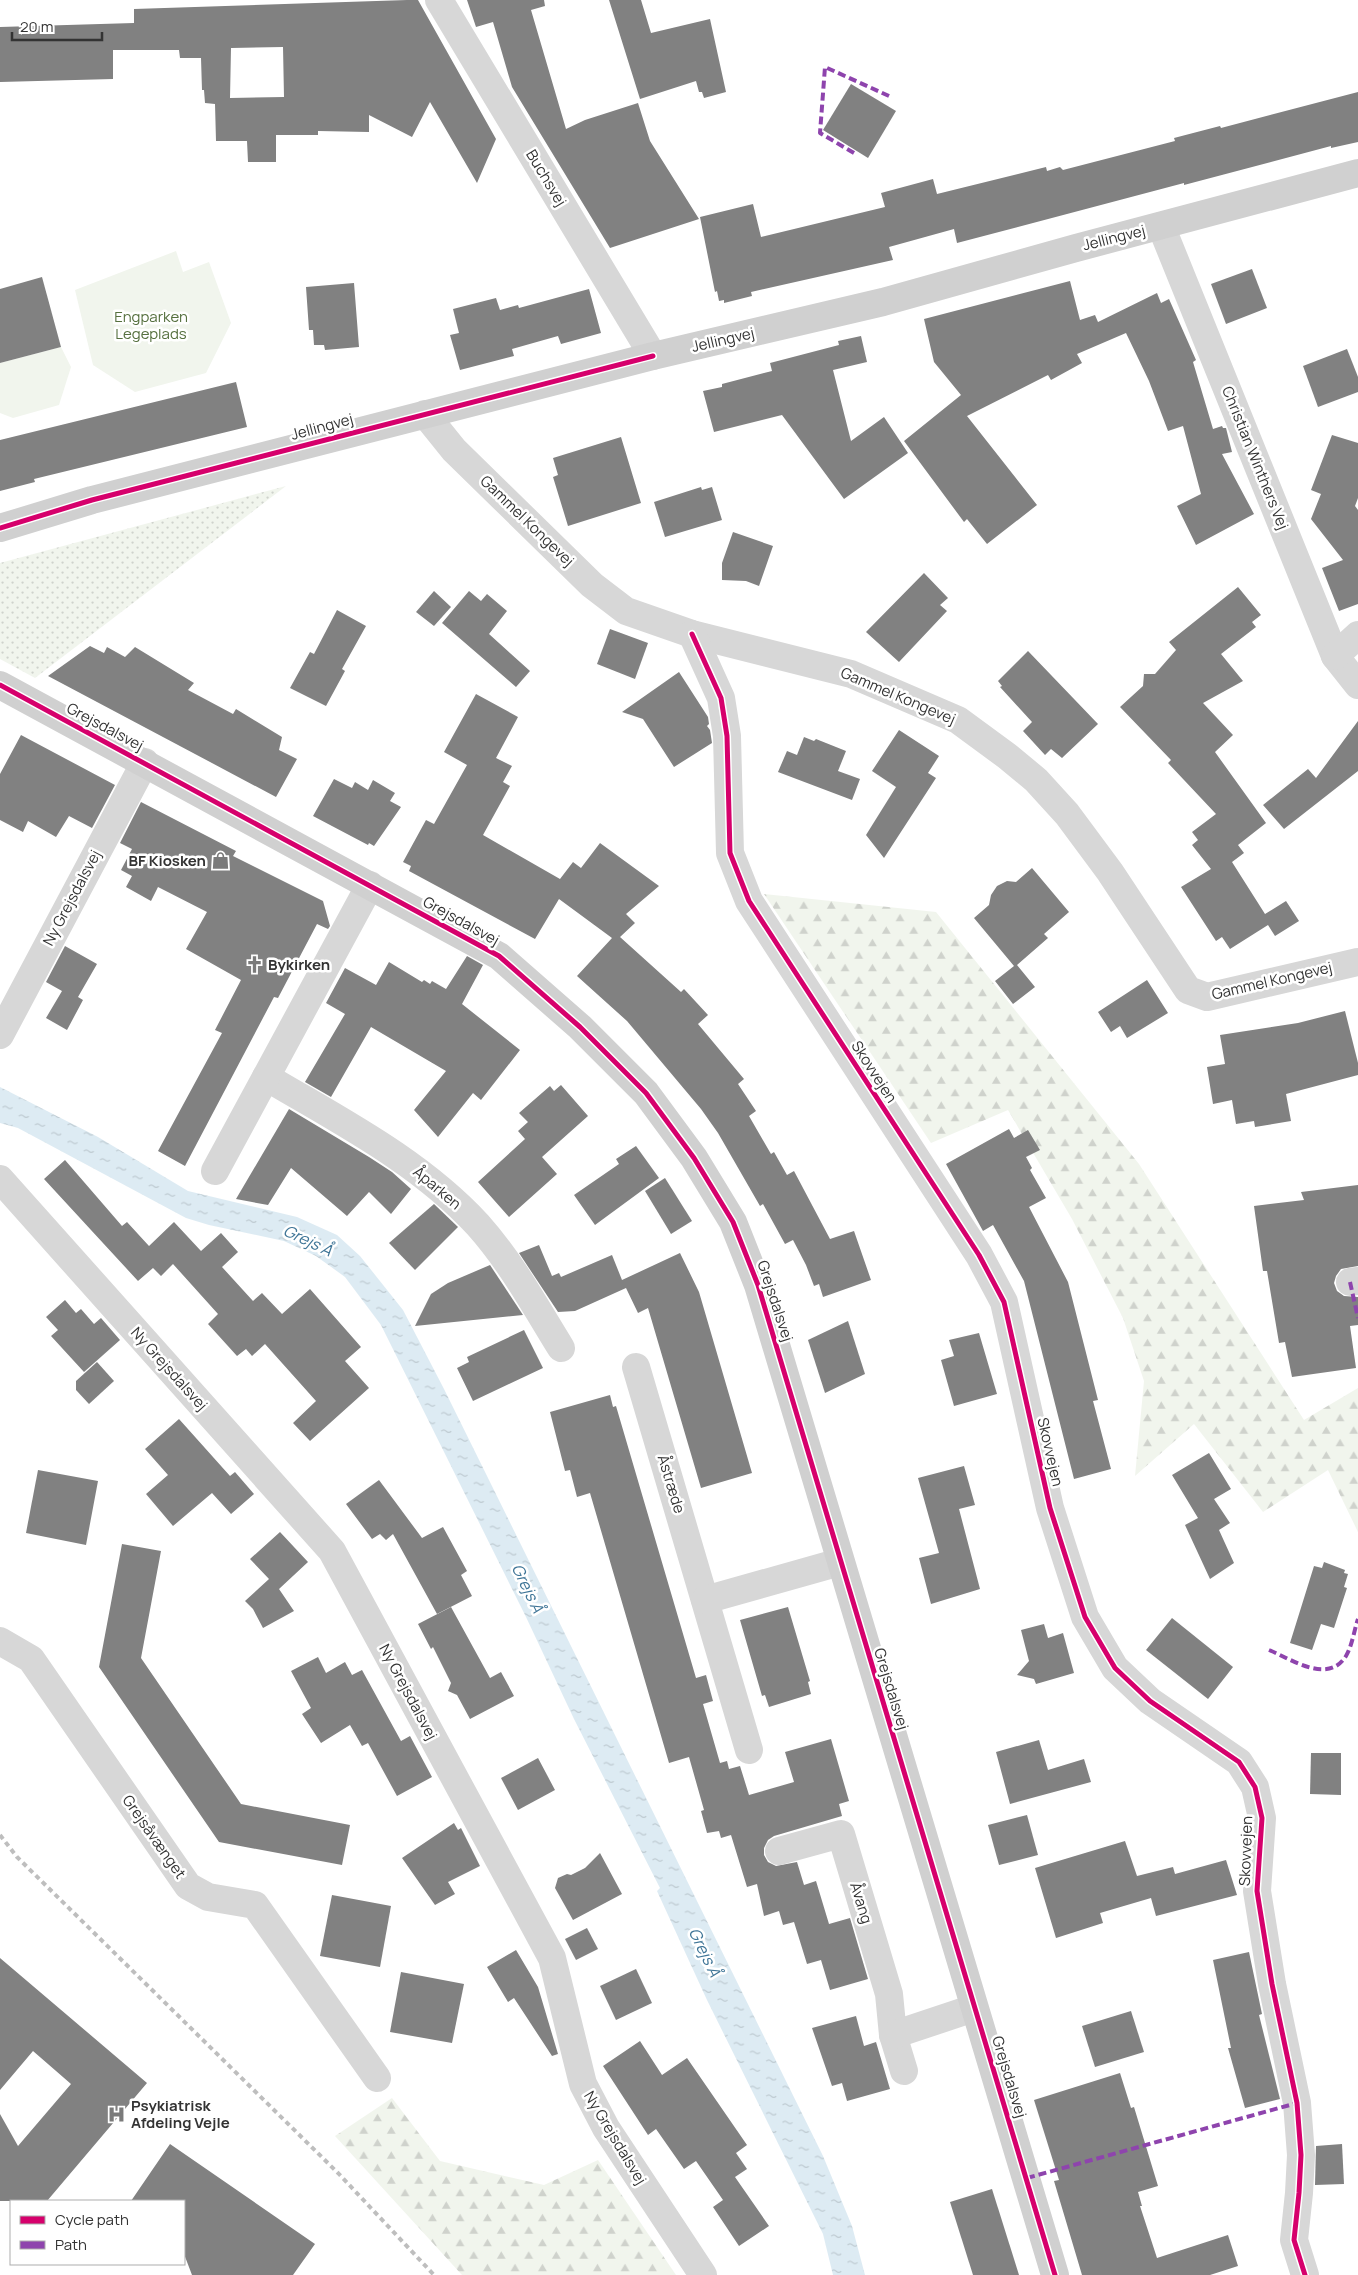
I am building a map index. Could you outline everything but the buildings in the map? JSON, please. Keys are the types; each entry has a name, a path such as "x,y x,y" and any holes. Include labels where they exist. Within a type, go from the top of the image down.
{"street":[{"name":"Buchsvej","path":"439,0 652,356"},
{"name":"Jellingvej","path":"0,528 92,500 425,414 652,356 883,302 1358,173"},
{"name":"Christian Winthers Vej","path":"1161,226 1335,656 1358,685"},
{"name":"Gammel Kongevej","path":"425,414 454,450 592,585 626,611 692,634 851,674 958,720 1007,756 1036,780 1067,814 1110,872 1188,990 1207,996 1358,962"},
{"name":"Skovvejen","path":"692,634 722,698 727,736 730,853 749,901 979,1254 1004,1302 1050,1508 1085,1617 1115,1668 1150,1701 1239,1762 1255,1787 1262,1818 1257,1890 1272,1984 1297,2103 1301,2155 1300,2193 1294,2240 1305,2275"},
{"path":"1335,656 1358,636"},
{"name":"Grejsdalsvej","path":"0,685 145,762 499,956 580,1027 646,1093 694,1158 734,1222 758,1285 1055,2275"},
{"name":"Ny Grejsdalsvej","path":"0,1035 145,762"},
{"path":"215,1171 370,885"},
{"name":"Åparken","path":"266,1077 384,1147 435,1183 478,1225 510,1264 561,1348"},
{"name":"Ny Grejsdalsvej","path":"0,1180 332,1551 552,1958 583,2084 606,2128 703,2275"},
{"name":"Åstræde","path":"636,1367 750,1750"},
{"path":"705,1600 840,1562"},
{"name":"Grejsåvænget","path":"0,1641 31,1659 188,1886 208,1897 255,1905 377,2078"},
{"name":"Åvang","path":"779,1851 841,1834 888,1994 893,2034 904,2071"},
{"path":"893,2034 974,2008"}],"green space":[{"name":"Engparken Legeplads","path":"176,251 183,272 209,262 231,323 206,373 135,392 93,365 75,290"},
{"path":"61,347 71,367 59,405 13,418 0,413 0,363"},
{"path":"286,486 35,678 0,659 0,563"},
{"path":"764,894 936,912 1139,1164 1304,1420 1358,1388 1358,1532 1328,1470 1263,1512 1194,1424 1135,1476 1144,1381 1123,1318 1072,1219 1008,1110 931,1143"},
{"path":"392,2098 440,2161 544,2185 598,2160 676,2275 462,2275 335,2136"}],"water":[{"name":"Grejs Å","path":"0,1087 98,1137 188,1191 297,1217 337,1235 360,1256 403,1310 444,1389 823,2156 852,2226 865,2275 833,2275 823,2234 707,2000 657,1891 660,1888 574,1719 526,1617 381,1325 345,1277 316,1256 284,1241 209,1225 186,1218 18,1128 0,1123"}],"railway":[{"path":"0,1835 17,1857 338,2173 434,2275"}],"marked path":[{"path":"854,153 820,133 825,67 889,96"},
{"path":"1350,1282 1358,1318"},
{"path":"1269,1650 1298,1664 1329,1669 1346,1656 1358,1619"},
{"path":"1027,2178 1297,2103"}],"cycle path":[{"path":"0,528 92,500 653,356"},
{"path":"692,634 721,698 727,736 730,853 749,901 979,1255 1004,1302 1050,1508 1085,1617 1115,1668 1150,1701 1239,1762 1255,1787 1262,1818 1257,1891 1272,1984 1297,2103 1301,2155 1294,2240 1305,2275"},
{"path":"0,685 499,956 580,1027 646,1093 694,1158 733,1222 758,1285 1055,2275"}],"place":[{"name":"BF Kiosken","path":"220,861"},
{"name":"Bykirken","path":"254,965"},
{"name":"Psykiatrisk Afdeling Vejle","path":"117,2115"}]}
